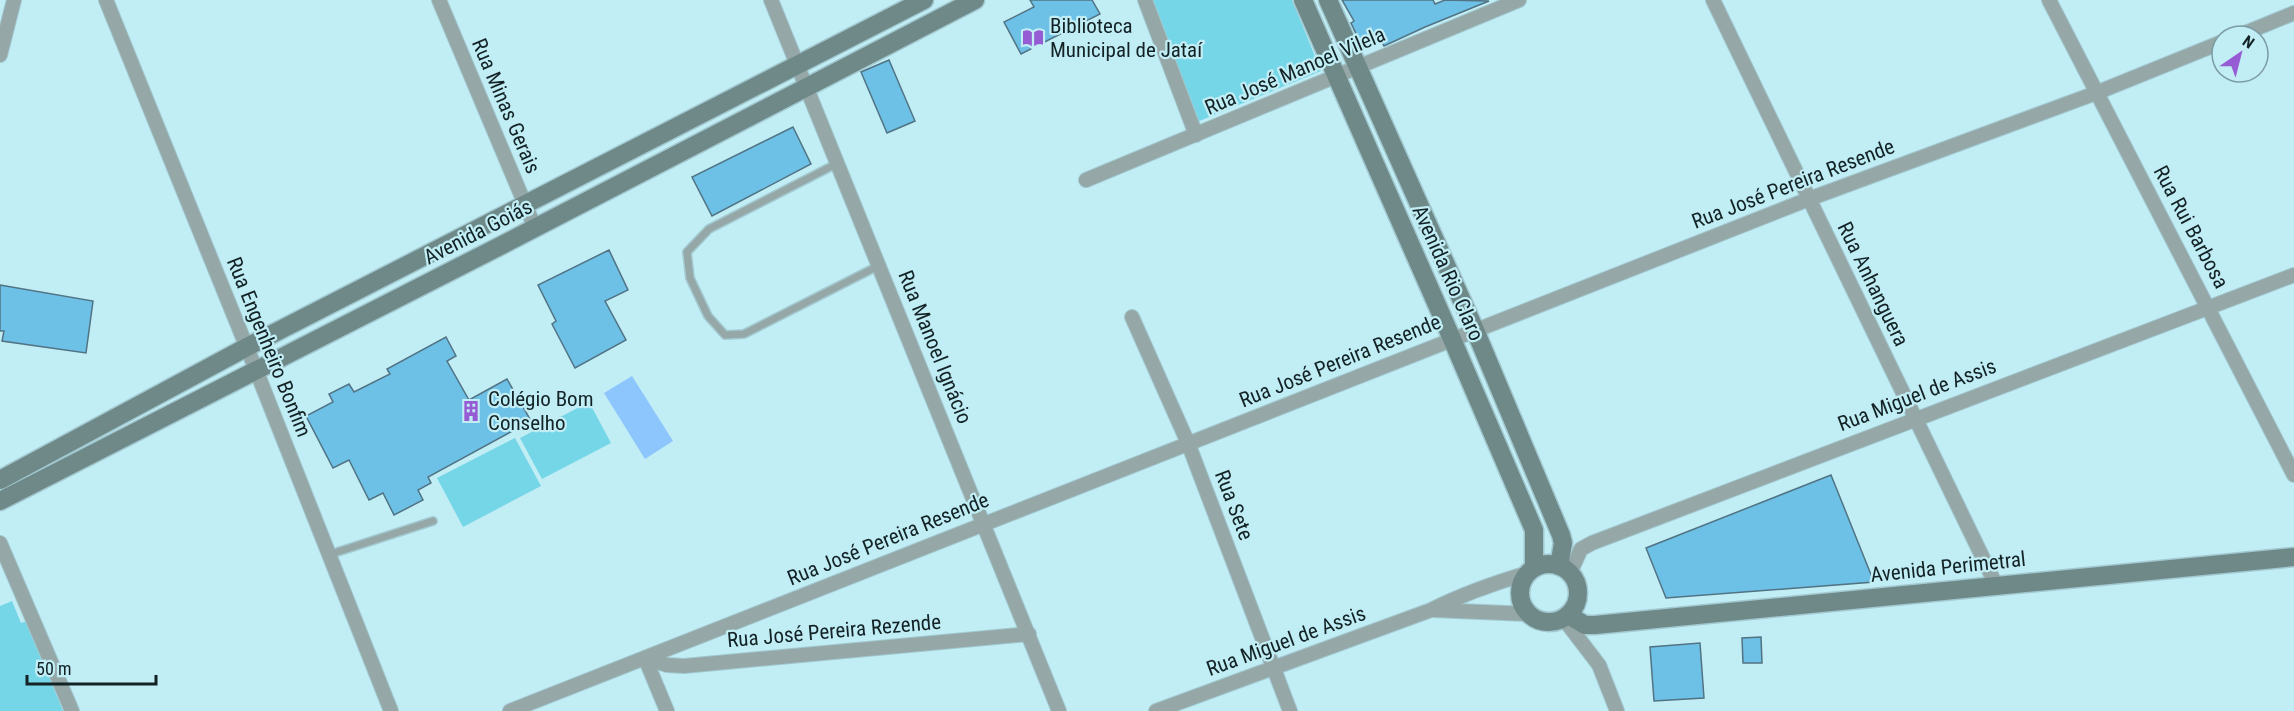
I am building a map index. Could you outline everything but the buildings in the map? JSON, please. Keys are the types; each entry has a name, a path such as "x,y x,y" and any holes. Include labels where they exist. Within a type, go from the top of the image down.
{"main road":[{"name":"Avenida Goiás","path":"0,480 247,347 924,0"},
{"name":"Avenida Goiás","path":"0,501 535,228 807,86 945,7 975,0"},
{"name":"Avenida Rio Claro","path":"1303,0 1534,530 1531,570"},
{"name":"Avenida Rio Claro","path":"1328,0 1475,330 1563,543 1565,570"},
{"path":"1492,433 1514,424"},
{"name":"Avenida Perimetral","path":"1569,612 1585,625 2294,557"},
{"path":"1549,564 1565,570 1578,586 1569,612 1552,622 1529,614 1521,598 1521,589 1531,570 1549,564"}],"street":[{"path":"0,56 14,0"},
{"name":"Rua Engenheiro Bonfim","path":"106,0 247,347 390,711"},
{"name":"Rua Minas Gerais","path":"439,0 535,228"},
{"name":"Rua Manoel Ignácio","path":"771,0 1059,711"},
{"path":"1145,0 1196,135"},
{"name":"Rua José Manoel Vilela","path":"1086,180 1519,0"},
{"name":"Rua Anhanguera","path":"1713,0 1996,585"},
{"name":"Rua Rui Barbosa","path":"2049,0 2294,475"},
{"path":"2269,24 2294,14"},
{"name":"Rua José Pereira Resende","path":"510,711 1809,199 2096,93 2210,47"},
{"name":"Rua Miguel de Assis","path":"1565,570 1581,549 1592,543 1914,418 2294,275"},
{"name":"Rua Sete","path":"1132,318 1188,443 1290,711"},
{"path":"0,543 5,569 72,711"},
{"name":"Rua Miguel de Assis","path":"1156,711 1431,610 1461,595 1531,570"},
{"name":"Rua Miguel de Assis","path":"1431,610 1529,614"},
{"path":"1569,612 1599,665 1617,711"},
{"name":"Rua José Pereira Rezende","path":"645,658 667,665 684,666 1029,634"},
{"path":"645,658 667,711"}],"lane":[{"path":"838,163 709,229 687,252 690,278 708,316 725,335 744,334 880,265"},
{"path":"328,555 433,521"}],"shaded area":[{"path":"1145,0 1292,0 1321,71 1197,122"},
{"path":"632,376 673,441 645,459 604,393"},
{"path":"589,402 611,443 542,479 520,438"},
{"path":"515,438 541,486 463,527 437,478"},
{"path":"12,601 21,623 27,621 63,711 0,711 0,606"}],"place":[{"name":"Biblioteca Municipal de Jataí","path":"1033,38"},
{"name":"Colégio Bom Conselho","path":"471,411"}]}
